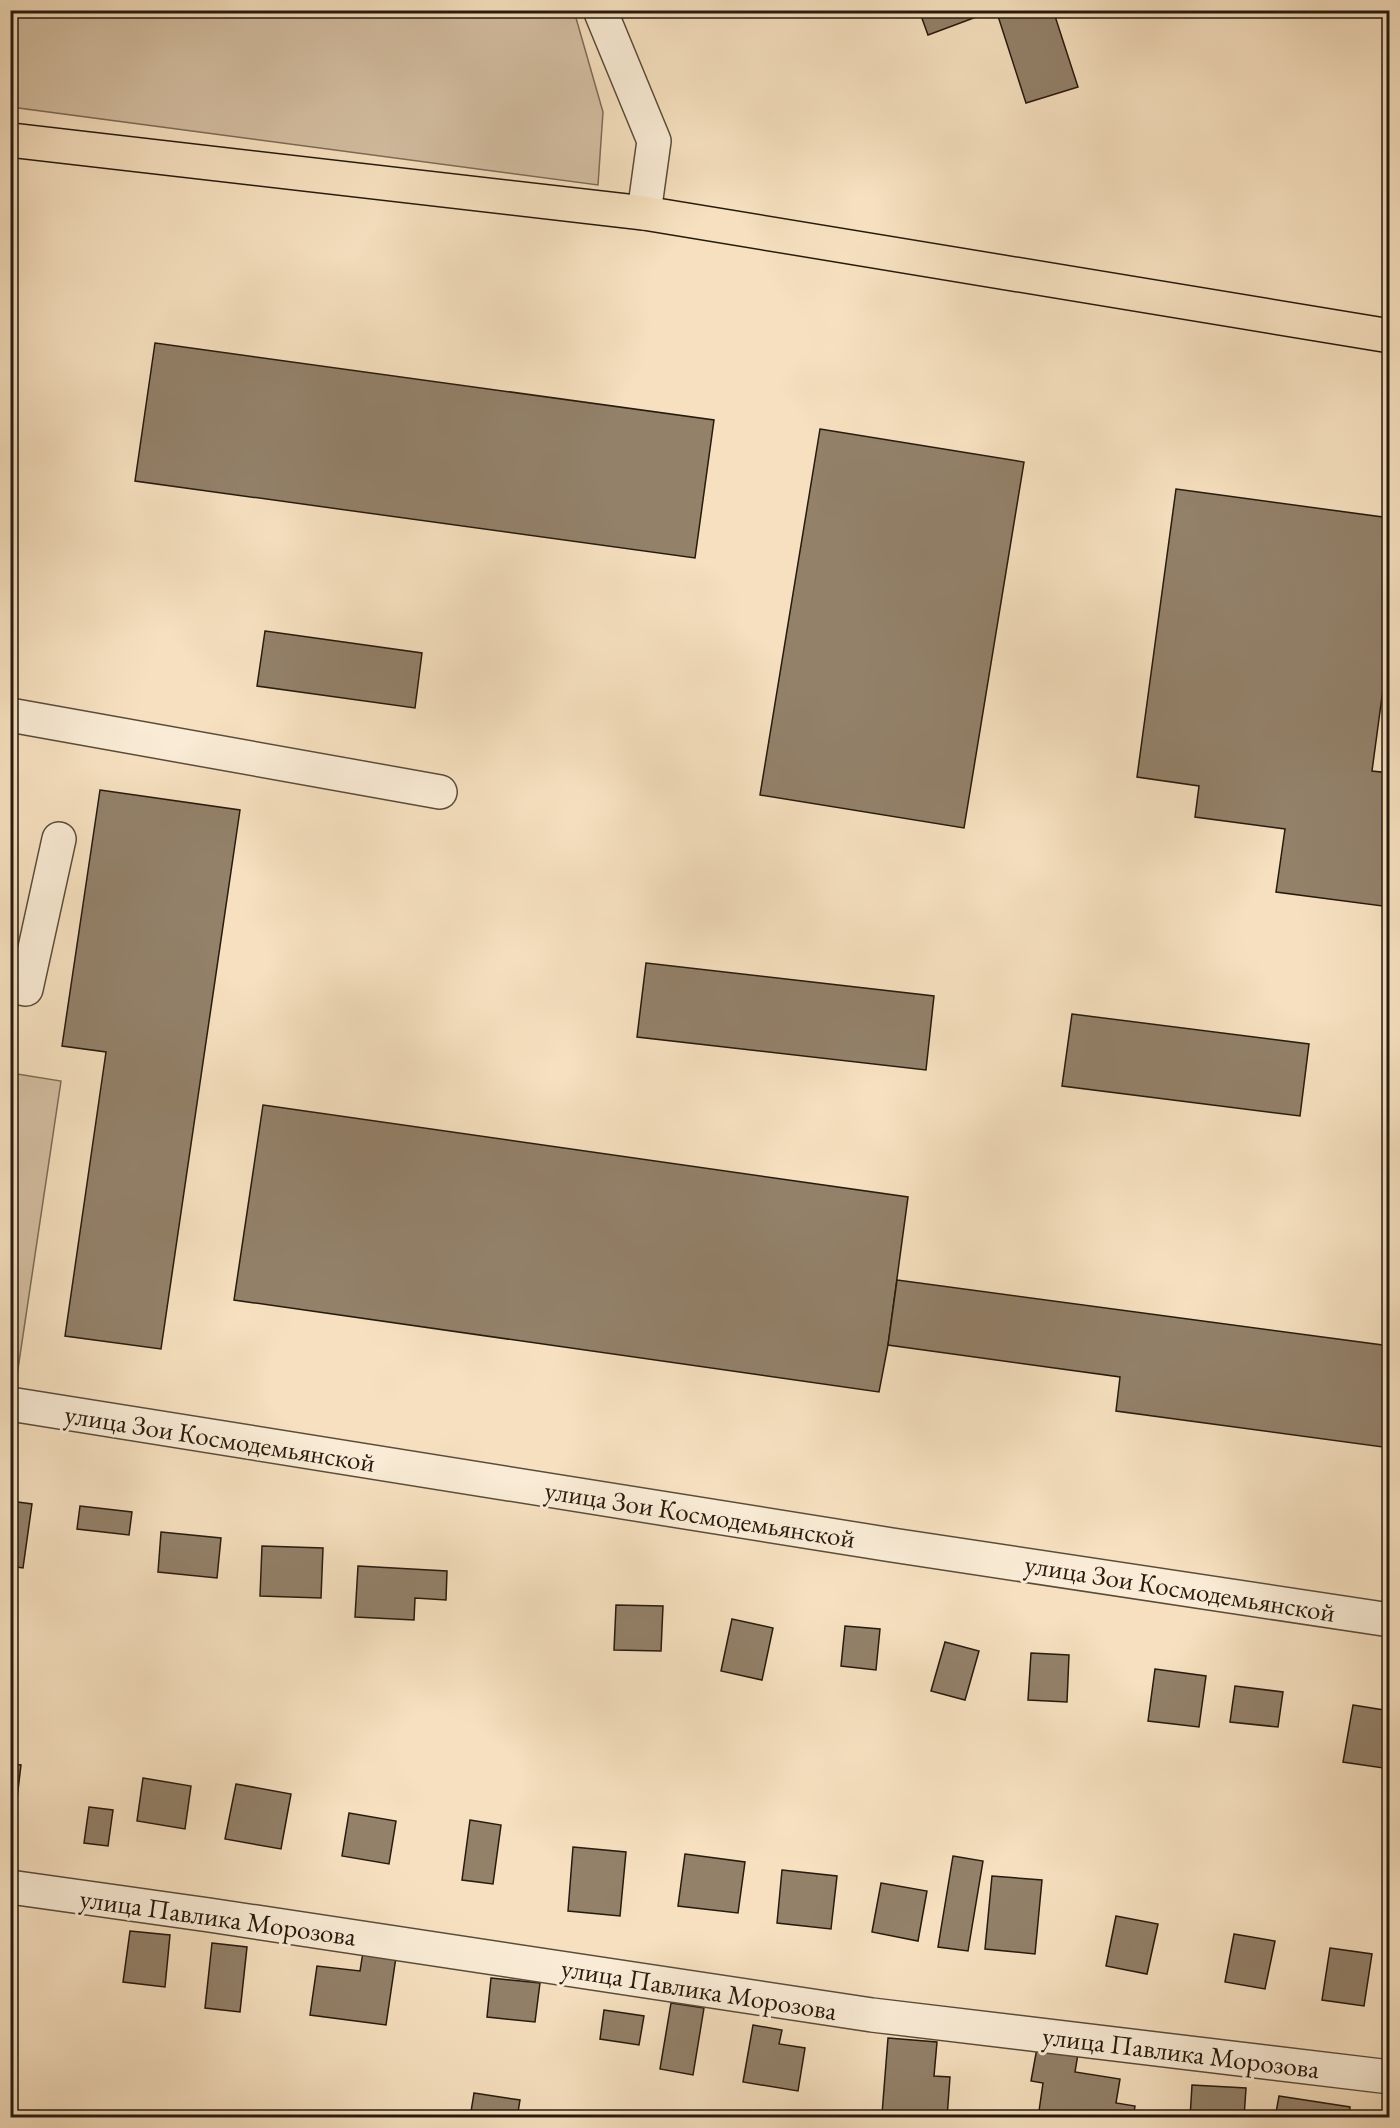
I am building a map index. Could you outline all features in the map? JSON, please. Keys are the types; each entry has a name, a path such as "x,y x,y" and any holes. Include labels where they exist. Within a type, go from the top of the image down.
{"main road":[{"path":"10,140 644,213 1389,336"}],"street":[{"path":"600,10 654,141 644,213"},
{"path":"10,715 440,792"},
{"path":"10,986 26,989 59,839"},
{"name":"улица Зои Космодемьянской","path":"10,1404 892,1545 1389,1620"},
{"name":"улица Павлика Морозова","path":"10,1887 872,2015 1389,2077"}],"shaded area":[{"path":"11,10 574,11 603,112 598,185 11,107"},
{"path":"11,1073 61,1081 15,1389 11,1388"}],"building":[{"path":"919,10 995,10 928,35"},
{"path":"1005,10 1053,10 1078,87 1026,103 997,13"},
{"path":"155,343 714,420 695,558 135,481"},
{"path":"820,429 1024,462 964,828 760,795"},
{"path":"1176,489 1390,518 1390,637 1372,771 1390,773 1390,907 1276,892 1285,829 1195,817 1199,786 1137,777"},
{"path":"265,631 422,653 415,708 257,686"},
{"path":"100,790 240,810 161,1349 65,1336 106,1052 62,1046"},
{"path":"646,963 934,996 926,1070 637,1037"},
{"path":"1072,1014 1309,1044 1300,1116 1062,1086"},
{"path":"263,1105 908,1197 888,1345 879,1392 234,1300"},
{"path":"897,1280 1390,1346 1390,1448 1116,1411 1120,1377 888,1345"},
{"path":"10,1501 32,1504 23,1568 10,1566"},
{"path":"80,1506 132,1512 129,1535 77,1529"},
{"path":"161,1532 221,1538 217,1578 158,1572"},
{"path":"262,1546 323,1548 321,1598 260,1596"},
{"path":"358,1566 447,1571 446,1600 415,1598 414,1620 355,1617"},
{"path":"616,1605 663,1606 661,1651 614,1650"},
{"path":"732,1619 773,1628 762,1680 721,1671"},
{"path":"10,1623 17,1623 13,1681 10,1680"},
{"path":"845,1626 880,1629 876,1670 841,1666"},
{"path":"945,1642 979,1651 965,1700 931,1691"},
{"path":"1031,1653 1069,1655 1067,1702 1028,1700"},
{"path":"1155,1669 1206,1676 1199,1727 1148,1721"},
{"path":"1235,1686 1283,1692 1278,1727 1230,1722"},
{"path":"1353,1705 1390,1711 1390,1769 1343,1762"},
{"path":"10,1764 21,1765 15,1815 10,1814"},
{"path":"143,1778 191,1786 185,1829 137,1821"},
{"path":"236,1784 291,1794 281,1849 225,1839"},
{"path":"89,1807 113,1810 108,1846 84,1843"},
{"path":"349,1813 396,1821 389,1864 342,1856"},
{"path":"470,1820 501,1825 493,1884 462,1880"},
{"path":"573,1847 626,1852 620,1916 568,1911"},
{"path":"685,1854 745,1862 738,1913 678,1906"},
{"path":"953,1856 983,1861 968,1951 938,1947"},
{"path":"782,1870 837,1876 831,1929 777,1923"},
{"path":"992,1876 1042,1880 1035,1954 985,1949"},
{"path":"881,1883 927,1891 918,1941 872,1932"},
{"path":"1116,1916 1158,1924 1147,1974 1106,1966"},
{"path":"130,1931 170,1935 165,1987 123,1982"},
{"path":"1234,1934 1275,1941 1265,1989 1225,1982"},
{"path":"212,1943 247,1947 240,2012 205,2008"},
{"path":"1330,1948 1372,1954 1364,2006 1322,2000"},
{"path":"363,1952 396,1957 386,2025 310,2015 317,1966 360,1971"},
{"path":"491,1978 540,1983 535,2022 487,2017"},
{"path":"671,2003 704,2008 693,2075 660,2069"},
{"path":"604,2010 644,2016 639,2045 600,2039"},
{"path":"753,2025 782,2030 779,2044 805,2048 798,2091 743,2082"},
{"path":"888,2038 937,2042 934,2076 950,2077 947,2118 882,2114"},
{"path":"1037,2048 1078,2054 1075,2072 1120,2079 1116,2103 1135,2106 1133,2118 1038,2118 1043,2083 1031,2081"},
{"path":"1192,2085 1246,2088 1244,2118 1190,2118"},
{"path":"474,2093 520,2100 517,2118 470,2118"},
{"path":"1279,2096 1350,2107 1349,2118 1275,2118"}]}
